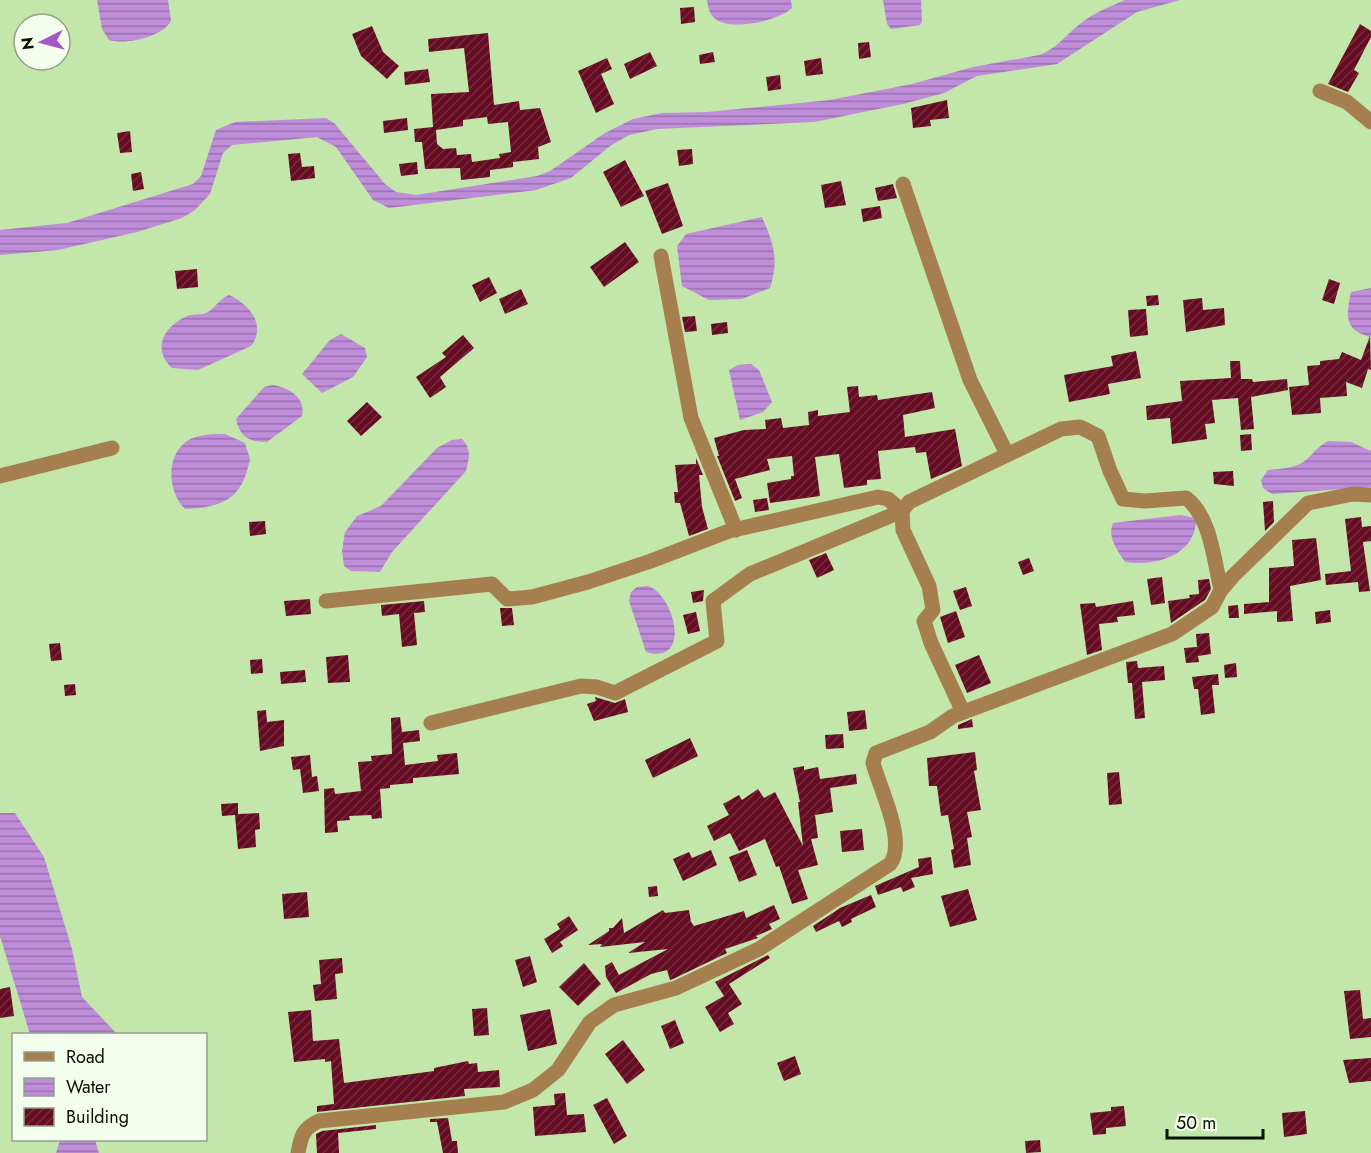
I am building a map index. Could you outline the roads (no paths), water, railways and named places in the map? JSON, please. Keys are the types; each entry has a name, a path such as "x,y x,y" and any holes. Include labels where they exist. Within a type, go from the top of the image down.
{"street":[{"path":"1320,91 1347,102 1371,122"},
{"path":"903,184 970,380 1007,454"},
{"path":"661,256 692,418 736,530"},
{"path":"431,723 581,686 597,687 615,693 717,641 713,602 750,574 902,511 909,502 1061,429 1080,427 1098,436 1123,499 1145,501 1186,498 1197,507 1208,535 1221,590"},
{"path":"0,476 112,448"},
{"path":"298,1153 301,1136 307,1127 319,1121 504,1102 533,1090 558,1070 590,1022 614,1005 676,988 759,949 890,864 897,855 896,841 873,763 876,753 930,732 963,712 1172,634 1212,608 1221,590 1308,503 1353,494 1371,495"},
{"path":"326,601 492,584 507,599 532,597 651,561 736,530 878,497 888,499 902,511 903,530 929,586 933,610 924,621 963,712"}],"water":[{"path":"97,0 168,0 171,21 160,31 143,38 125,41 109,40 102,29"},
{"path":"707,0 791,0 792,8 765,21 731,24 714,18"},
{"path":"883,0 921,0 922,22 920,25 891,29 887,24"},
{"path":"1125,0 1180,0 1137,12 1057,64 977,76 944,93 903,104 814,122 657,129 629,135 610,146 571,178 536,190 389,208 373,200 336,147 317,137 232,145 223,153 210,194 195,210 182,218 137,232 58,250 0,255 0,230 67,223 193,184 201,176 216,130 235,122 326,118 335,124 385,184 396,192 416,195 537,176 550,171 605,133 633,119 662,113 707,112 830,100 912,84 973,67 1039,55 1055,46 1090,17"},
{"path":"762,217 770,236 775,260 770,288 742,299 709,300 682,286 677,246 686,234"},
{"path":"1371,288 1370,337 1351,326 1348,308 1351,292"},
{"path":"229,295 243,304 253,316 257,330 251,346 198,370 172,368 162,354 166,333 177,322 188,316 208,312"},
{"path":"341,334 365,348 367,357 353,377 322,393 302,374 330,340"},
{"path":"751,364 759,370 772,402 763,412 740,420 729,370 738,365"},
{"path":"273,385 295,394 303,409 302,416 267,442 251,440 240,431 236,419 264,387"},
{"path":"225,434 245,443 250,459 242,484 229,499 220,503 185,509 179,502 172,484 172,465 175,456 180,448 191,439"},
{"path":"462,439 468,450 469,458 466,471 392,552 380,572 351,571 344,566 342,551 345,532 357,516 381,506 437,448 452,440"},
{"path":"1328,441 1351,442 1371,451 1371,487 1272,494 1263,488 1261,480 1268,470 1298,465"},
{"path":"1180,515 1196,518 1195,531 1182,550 1161,560 1125,562 1112,538 1113,523"},
{"path":"648,586 658,592 666,602 674,628 674,640 670,649 660,654 646,652 629,601 631,592 637,587"},
{"path":"0,813 15,813 44,857 72,949 82,997 116,1033 30,1033 0,936"},
{"path":"60,1141 95,1141 99,1153 56,1153"}]}
